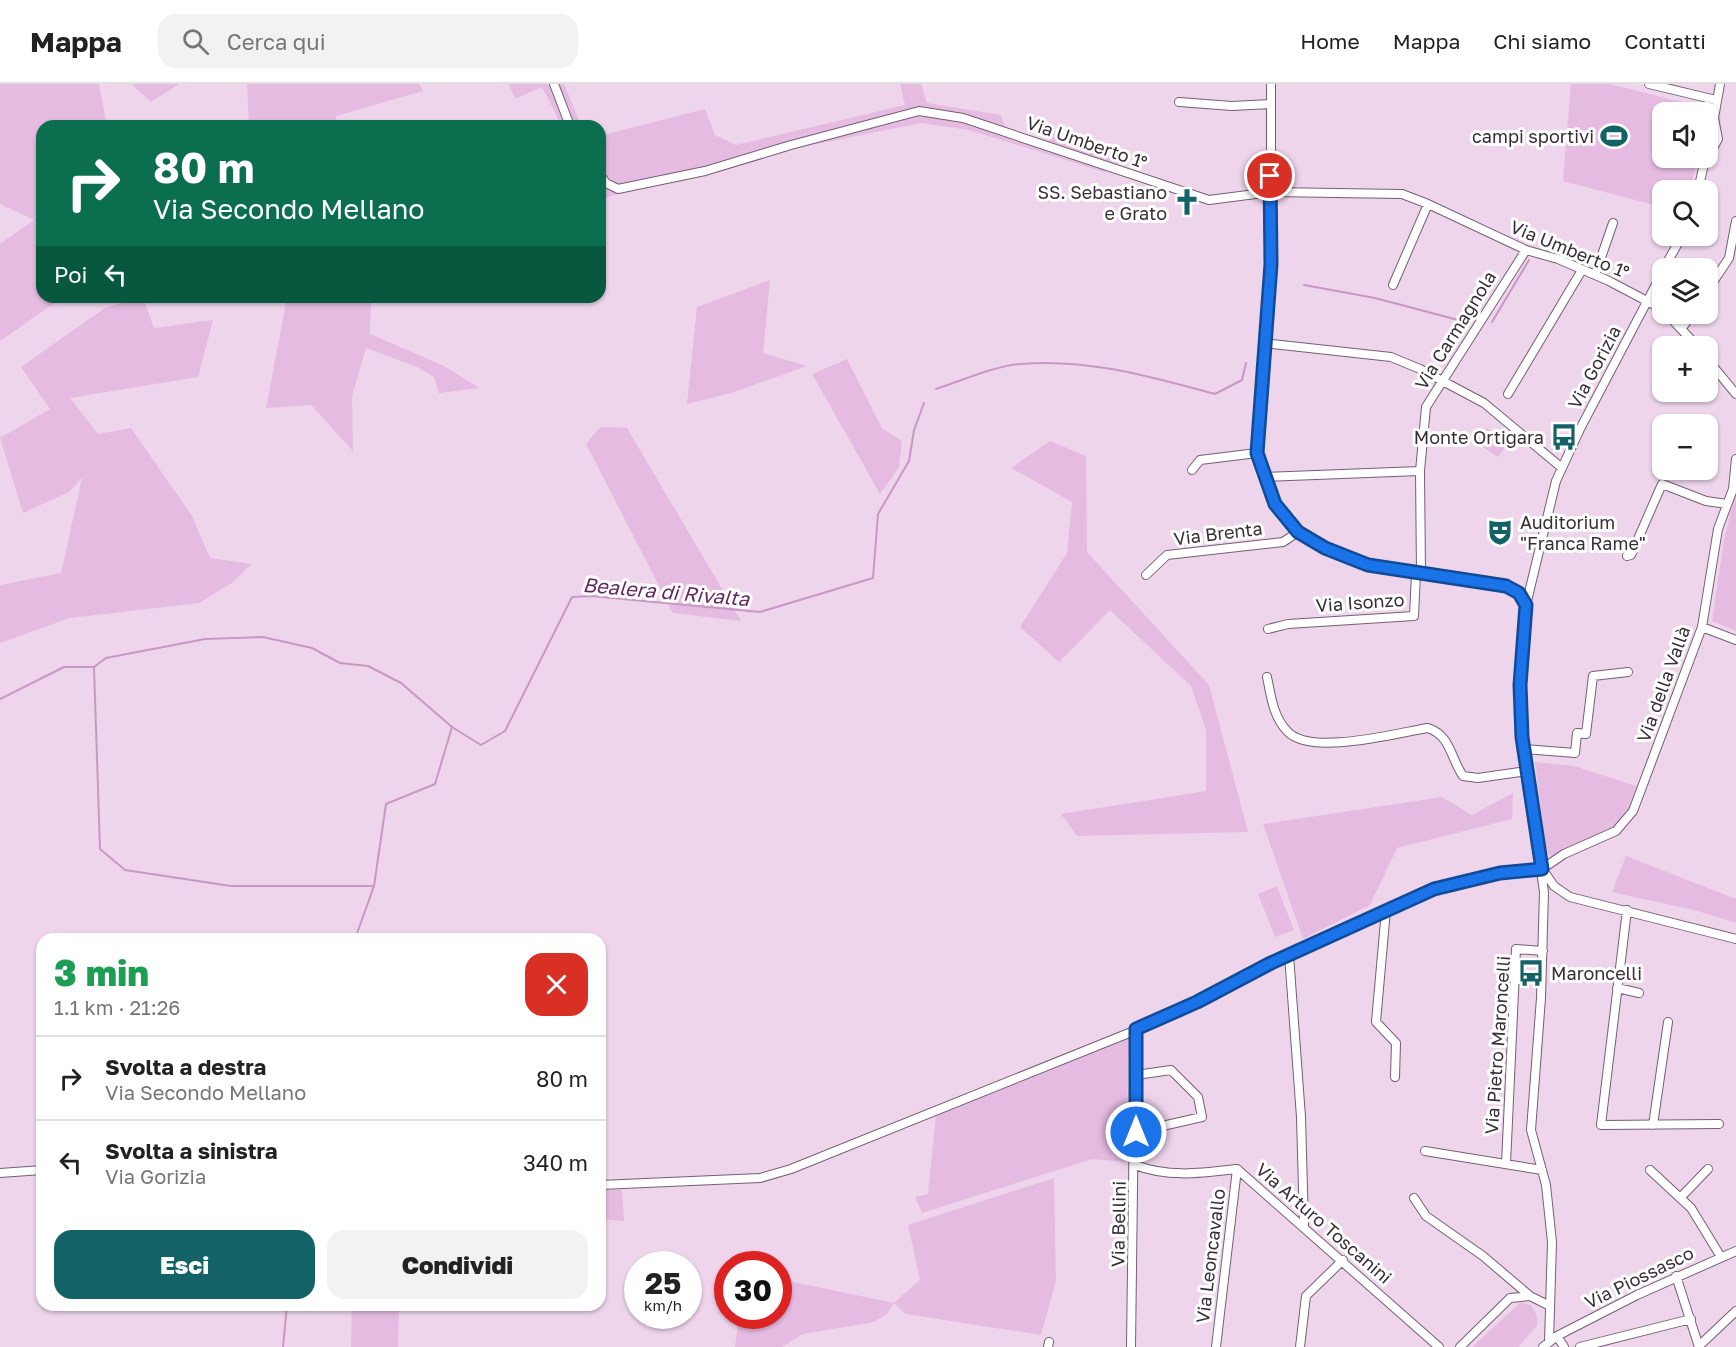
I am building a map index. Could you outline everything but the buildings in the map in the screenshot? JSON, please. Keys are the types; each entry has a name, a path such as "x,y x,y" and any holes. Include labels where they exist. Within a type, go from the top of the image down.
{"street":[{"path":"554,84 568,120"},
{"path":"1271,84 1271,264 1257,453 1275,504 1298,532 1325,548 1368,565 1506,586 1519,593 1526,605"},
{"path":"1649,84 1716,100"},
{"path":"1700,180 1704,164 1718,139 1714,118 1720,84"},
{"path":"1179,102 1232,106 1271,104"},
{"name":"Via Umberto 1°","path":"606,183 618,189 705,171 791,145 919,111 963,118 1209,200 1271,192 1402,194 1526,250 1558,259 1595,275 1652,303"},
{"path":"1393,285 1428,204"},
{"path":"1718,274 1729,258 1736,221"},
{"path":"1595,275 1613,223"},
{"name":"Via Carmagnola","path":"1418,574 1420,471 1426,407 1526,250"},
{"path":"1508,394 1582,270"},
{"name":"Via Gorizia","path":"1542,869 1524,749 1520,685 1526,605 1556,481 1652,291"},
{"path":"1678,324 1689,336"},
{"path":"1682,328 1685,324"},
{"path":"1264,343 1391,357 1442,380 1484,403 1562,468"},
{"path":"1718,372 1736,394"},
{"path":"1192,470 1200,460 1257,453"},
{"name":"Via della Vallà","path":"1542,869 1564,854 1616,831 1633,811 1702,627 1718,529 1733,489 1736,459"},
{"path":"1265,477 1420,471"},
{"path":"1627,556 1631,555 1662,484 1706,501 1727,504"},
{"name":"Via Brenta","path":"1146,575 1167,555 1283,542 1298,532"},
{"name":"Via Isonzo","path":"1268,629 1288,624 1414,616 1418,574"},
{"path":"1702,627 1736,640"},
{"path":"1524,749 1575,753 1577,733 1586,734 1593,676 1629,672"},
{"path":"1267,677 1274,712 1288,733 1311,742 1340,742 1428,728 1440,732 1447,741 1455,764 1463,776 1478,778 1527,771"},
{"path":"606,1185 760,1178 791,1169 1068,1059 1197,1002 1289,955 1434,889 1473,878 1542,869"},
{"path":"1542,869 1554,886 1570,897 1736,939"},
{"path":"1542,869 1543,951 1531,1130 1542,1170 1552,1242 1546,1344"},
{"path":"1386,909 1376,1022 1396,1043 1395,1077"},
{"path":"1627,910 1601,1125 1719,1124"},
{"name":"Via Pietro Maroncelli","path":"1506,1164 1516,949 1543,951"},
{"path":"1289,955 1301,1118 1304,1225"},
{"path":"1617,988 1639,993"},
{"path":"1653,1125 1668,1022"},
{"name":"Via Bellini","path":"1131,1347 1136,1029"},
{"path":"1136,1075 1171,1070 1198,1097 1202,1117 1136,1132"},
{"path":"1425,1151 1542,1170"},
{"name":"Via Arturo Toscanini","path":"1135,1165 1154,1172 1190,1174 1237,1169 1304,1225 1439,1347"},
{"name":"Via Leoncavallo","path":"1216,1347 1237,1169"},
{"path":"1680,1198 1708,1169"},
{"path":"0,1173 36,1170"},
{"path":"1650,1170 1680,1198 1702,1224 1721,1257"},
{"path":"1414,1198 1426,1216 1483,1256 1530,1296 1548,1305"},
{"name":"Via Piossasco","path":"1546,1344 1557,1336 1676,1276 1736,1251"},
{"path":"1300,1347 1306,1296 1343,1260"},
{"path":"1676,1276 1699,1347 1736,1311"},
{"path":"1460,1347 1510,1298 1530,1296"},
{"path":"1580,1347 1691,1319"},
{"path":"1557,1336 1563,1347"}],"shaded area":[{"path":"0,84 99,84 106,120 36,120 36,303 54,303 0,341 0,244 34,220 0,204"},
{"path":"131,84 179,84 151,102"},
{"path":"247,84 419,84 423,91 336,116 336,120 249,120"},
{"path":"509,84 564,84 579,120 559,120 542,87 515,99"},
{"path":"900,84 921,84 927,103 1001,115 1006,130 1048,140 1052,131 1069,132 1122,163 1104,172 969,130 921,123 792,149 606,197 606,134 705,109 715,135 736,145 905,105"},
{"name":"campi sportivi","path":"1571,84 1610,84 1681,102 1652,102 1652,168 1696,168 1692,180 1652,180 1652,204 1563,181"},
{"path":"770,280 763,353 807,366 731,393 687,404 697,307"},
{"path":"122,303 145,303 154,328 213,320 198,377 70,398 98,434 131,428 192,516 210,558 252,564 232,583 199,603 70,618 0,643 0,585 61,573 82,478 69,492 23,513 0,438 50,409 21,367 106,307"},
{"path":"286,303 371,303 370,334 442,365 480,388 439,393 434,377 417,367 366,348 352,396 353,451 311,405 266,408"},
{"path":"847,359 882,428 902,441 899,467 880,494 812,374"},
{"path":"600,427 627,428 741,621 673,613 586,444"},
{"path":"1487,428 1508,444 1498,457 1476,442"},
{"path":"1050,441 1086,456 1087,552 1209,685 1248,832 1077,836 1061,814 1206,791 1206,730 1191,686 1110,610 1059,662 1020,627 1067,553 1072,502 1011,468"},
{"path":"1736,491 1736,631 1712,621 1724,540"},
{"path":"1535,762 1574,766 1639,787 1629,811 1615,828 1551,857 1546,850"},
{"path":"1513,793 1512,819 1397,848 1370,905 1303,939 1263,824 1442,797 1472,815"},
{"path":"1626,856 1736,899 1736,923 1698,911 1612,892"},
{"path":"1277,886 1294,930 1275,937 1258,894"},
{"path":"1129,1037 1126,1162 1092,1159 922,1213 915,1197 928,1194 936,1115"},
{"path":"1054,1178 1056,1281 1041,1335 906,1314 894,1303 920,1280 908,1225"},
{"path":"606,1190 622,1190 624,1221 606,1220"},
{"path":"792,1282 894,1303 887,1314 874,1322 803,1334 782,1347 735,1347 737,1329 792,1329"},
{"path":"1520,1303 1531,1305 1537,1316 1537,1326 1518,1347 1472,1347"},
{"path":"352,1311 399,1311 398,1347 351,1347"}],"waterway":[{"name":"Bealera di Rivalta","path":"1492,322 1529,260"},
{"name":"Bealera di Rivalta","path":"1304,285 1375,298 1462,321"},
{"name":"Bealera di Rivalta","path":"936,389 999,368 1045,363 1119,370 1215,394 1242,380 1246,363"},
{"name":"Bealera di Rivalta","path":"0,699 64,667 94,667 106,658 205,639 263,637 312,648 340,663 368,666 401,683 452,727 481,745 505,731 572,597 591,596 760,612 873,578 878,514 909,461 914,430 924,403"},
{"path":"94,667 100,849 125,870 231,886 374,886"},
{"path":"357,933 374,886 386,804 435,784 452,727"},
{"path":"283,1347 286,1311"}],"place":[{"name":"campi sportivi","path":"1614,136"},
{"name":"SS. Sebastiano e Grato","path":"1187,202"},
{"name":"Monte Ortigara","path":"1564,437"},
{"name":"Auditorium \"Franca Rame\"","path":"1500,532"},
{"name":"Maroncelli","path":"1531,973"}],"route":[{"path":"1136,1132 1136,1029 1197,1002 1271,963 1434,889 1473,878 1542,869 1522,737 1520,685 1526,605 1519,593 1506,586 1368,565 1325,548 1298,532 1275,504 1257,453 1271,264 1270,176"}]}
